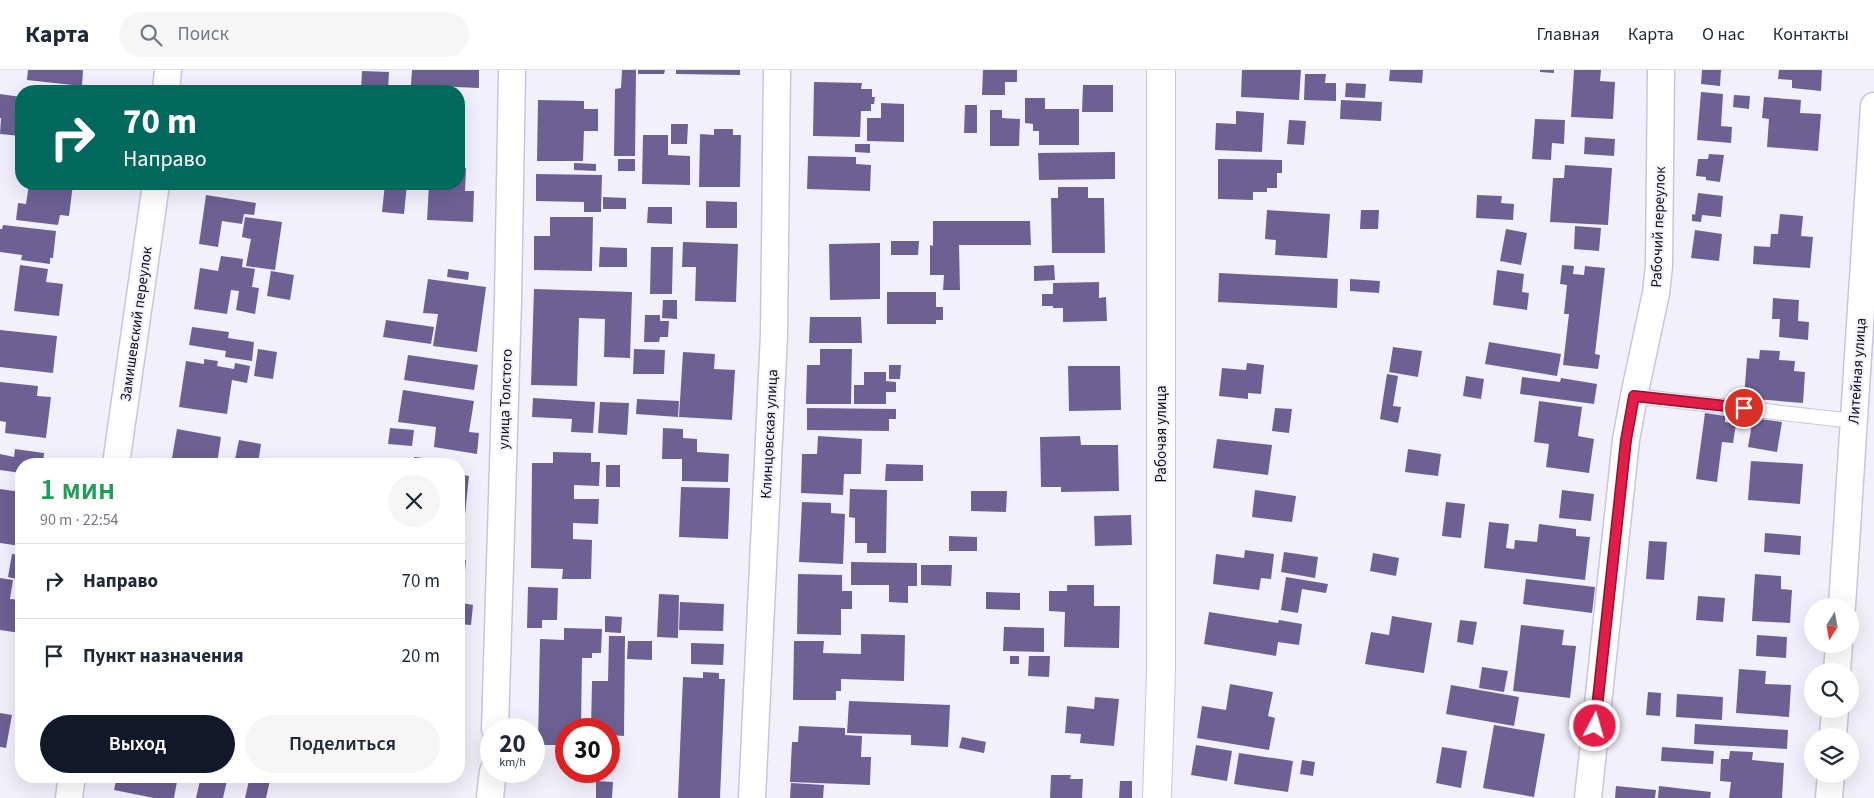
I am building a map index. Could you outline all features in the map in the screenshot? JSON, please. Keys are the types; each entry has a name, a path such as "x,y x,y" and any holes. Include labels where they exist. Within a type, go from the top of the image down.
{"street":[{"path":"167,85 168,70"},
{"name":"улица Толстого","path":"495,718 508,300 512,70"},
{"name":"Клинцовская улица","path":"752,798 774,334 777,70"},
{"name":"Рабочая улица","path":"1157,798 1161,672 1161,70"},
{"name":"Рабочий переулок","path":"1588,798 1626,440 1658,275 1661,70"},
{"name":"Литейная улица","path":"1843,598 1860,416 1874,106"},
{"name":"Замишевский переулок","path":"117,458 155,190"},
{"path":"69,798 71,783"},
{"path":"490,798 492,783"},
{"path":"1829,798 1830,783"}],"lane":[{"path":"1634,396 1860,416"}],"building":[{"path":"28,70 83,70 82,85 27,80"},
{"path":"412,70 479,70 479,88 465,87 465,85 411,85"},
{"path":"622,70 636,70 635,156 614,156 615,89 621,88"},
{"path":"638,70 665,70 664,74 638,74"},
{"path":"676,70 740,70 740,75 676,74"},
{"path":"983,70 1017,70 1017,82 1005,82 1005,95 982,95"},
{"path":"1242,70 1301,70 1299,100 1241,97"},
{"path":"1390,70 1423,70 1422,83 1389,81"},
{"path":"1540,70 1554,70 1554,73 1540,72"},
{"path":"1574,70 1601,70 1600,81 1615,82 1613,119 1571,117"},
{"path":"1702,70 1721,70 1720,86 1701,84"},
{"path":"1779,70 1822,70 1821,91 1792,88 1792,80 1778,79"},
{"path":"362,71 389,72 388,85 361,85"},
{"path":"1305,74 1326,74 1325,83 1336,83 1336,101 1304,100"},
{"path":"814,82 862,83 861,89 872,89 872,97 875,97 874,104 871,104 871,111 861,111 860,137 813,136"},
{"path":"1346,83 1366,84 1365,98 1345,97"},
{"path":"1083,85 1113,85 1113,112 1082,112"},
{"path":"1701,92 1723,94 1721,126 1732,127 1731,143 1697,140"},
{"path":"0,94 15,96 15,135 0,134"},
{"path":"1734,95 1750,96 1749,109 1733,107"},
{"path":"1764,97 1801,100 1800,113 1821,114 1818,151 1767,147 1769,119 1762,118"},
{"path":"1025,98 1045,98 1045,109 1079,109 1079,145 1039,145 1039,131 1033,131 1033,124 1025,123"},
{"path":"538,100 584,101 584,109 598,109 598,131 584,131 583,161 537,161"},
{"path":"1341,100 1382,102 1381,121 1340,119"},
{"path":"881,103 904,104 904,142 867,141 867,118 881,118"},
{"path":"965,105 977,105 977,133 964,133"},
{"path":"990,110 1002,110 1002,118 1020,119 1019,146 990,146"},
{"path":"1236,111 1264,113 1262,152 1215,150 1216,123 1236,124"},
{"path":"1535,119 1565,120 1564,144 1552,143 1551,160 1532,159"},
{"path":"1289,120 1306,121 1304,145 1287,144"},
{"path":"671,124 688,124 687,144 671,144"},
{"path":"714,129 733,129 733,135 741,135 740,187 699,187 700,134 714,135"},
{"path":"643,135 668,135 668,155 690,156 690,185 642,184"},
{"path":"1585,137 1615,139 1614,156 1584,154"},
{"path":"855,144 870,144 870,153 855,152"},
{"path":"1115,152 1115,179 1039,180 1038,153"},
{"path":"1709,154 1724,155 1720,182 1696,176 1698,159 1708,159"},
{"path":"808,156 856,157 856,164 871,165 870,191 807,189"},
{"path":"618,159 635,159 635,171 618,171"},
{"path":"1218,159 1282,160 1282,173 1277,173 1277,188 1267,188 1267,192 1253,192 1253,200 1218,199"},
{"path":"574,163 596,164 596,171 574,170"},
{"path":"1565,165 1612,168 1608,225 1550,222 1553,178 1564,178"},
{"path":"466,168 465,191 474,191 473,222 427,220 429,190 465,190"},
{"path":"536,174 602,175 601,212 584,212 584,202 536,201"},
{"path":"1058,187 1088,187 1088,198 1104,198 1105,253 1052,253 1051,198 1058,198"},
{"path":"28,190 72,190 69,216 60,215 58,225 16,220 18,203 26,204"},
{"path":"384,190 406,190 404,214 382,212"},
{"path":"1698,193 1723,196 1721,217 1702,215 1701,222 1692,221 1692,214 1695,215"},
{"path":"206,195 256,203 254,215 244,214 242,224 222,221 218,247 199,244"},
{"path":"1477,195 1502,196 1501,203 1514,204 1513,220 1476,218"},
{"path":"603,197 626,198 626,209 603,209"},
{"path":"706,201 737,202 737,228 706,228"},
{"path":"648,207 672,207 672,224 647,223"},
{"path":"1267,210 1330,214 1327,258 1275,255 1276,240 1265,239"},
{"path":"1361,210 1379,210 1378,229 1360,229"},
{"path":"1780,214 1803,216 1801,236 1813,237 1810,268 1753,264 1754,246 1770,247 1771,234 1778,234"},
{"path":"245,217 282,222 275,270 246,266 251,239 242,237"},
{"path":"550,217 593,217 592,271 534,270 534,236 550,236"},
{"path":"933,221 1030,221 1031,245 959,245 960,290 943,290 944,275 930,275 930,245 933,246"},
{"path":"3,225 56,231 53,258 50,258 50,264 21,260 22,255 0,252 0,229 2,229"},
{"path":"1575,226 1601,228 1599,251 1574,249"},
{"path":"1506,229 1527,233 1521,265 1500,261"},
{"path":"1695,230 1722,234 1719,261 1691,258"},
{"path":"891,241 919,241 918,255 891,255"},
{"path":"683,242 738,244 736,302 695,301 696,267 682,267"},
{"path":"880,243 880,299 830,300 829,244"},
{"path":"600,247 627,248 627,267 599,267"},
{"path":"651,247 673,247 672,294 650,294"},
{"path":"221,256 243,259 242,267 255,269 252,287 259,288 255,314 236,310 239,291 231,290 227,314 194,309 200,268 218,271"},
{"path":"20,265 48,269 46,282 63,284 59,316 14,311"},
{"path":"1054,265 1055,280 1034,281 1034,266"},
{"path":"1562,265 1574,266 1573,274 1584,275 1585,266 1605,268 1595,354 1600,355 1598,369 1563,365 1569,314 1564,314 1567,285 1560,284"},
{"path":"448,269 469,272 468,280 447,277"},
{"path":"1497,270 1524,274 1522,292 1529,293 1527,310 1493,305"},
{"path":"271,271 294,275 290,300 267,296"},
{"path":"1219,273 1338,279 1337,308 1218,302"},
{"path":"428,279 486,287 477,352 433,346 438,314 423,313"},
{"path":"1350,279 1380,281 1379,293 1350,291"},
{"path":"1099,282 1099,298 1106,297 1107,321 1063,322 1063,308 1042,306 1042,294 1053,294 1053,283"},
{"path":"534,289 632,292 630,358 604,357 605,319 579,318 577,386 531,385"},
{"path":"887,292 936,292 936,307 943,307 943,320 936,320 936,324 887,324"},
{"path":"1773,298 1799,300 1798,321 1809,322 1808,340 1779,337 1780,319 1772,319"},
{"path":"663,300 677,300 677,319 662,318"},
{"path":"645,315 660,315 660,321 669,321 668,337 660,337 659,342 644,342"},
{"path":"810,317 861,317 862,343 809,343"},
{"path":"386,320 434,327 431,344 383,337"},
{"path":"192,327 229,332 228,338 254,342 252,361 225,357 226,351 189,345"},
{"path":"0,330 57,336 53,373 0,367"},
{"path":"1489,342 1561,354 1557,376 1485,364"},
{"path":"1393,347 1422,351 1418,377 1389,372"},
{"path":"258,349 277,352 273,379 254,376"},
{"path":"634,349 665,350 664,374 633,374"},
{"path":"820,349 852,349 851,404 806,404 807,365 820,365"},
{"path":"1760,350 1780,351 1779,360 1795,361 1794,371 1805,372 1803,403 1744,398 1747,358 1759,359"},
{"path":"683,352 715,354 714,369 735,370 732,420 679,417"},
{"path":"408,355 478,365 474,390 404,380"},
{"path":"204,359 218,361 217,366 234,369 235,363 250,366 247,383 232,380 227,414 179,407 186,361 204,364"},
{"path":"1247,363 1264,365 1261,394 1248,393 1248,399 1219,396 1222,368 1246,370"},
{"path":"889,365 901,365 900,379 889,379"},
{"path":"1068,366 1120,366 1121,410 1069,411"},
{"path":"864,372 886,372 886,381 896,382 896,392 886,392 886,404 854,404 854,385 864,385"},
{"path":"1387,374 1398,376 1393,406 1401,407 1398,423 1380,419"},
{"path":"1466,376 1484,379 1481,399 1463,396"},
{"path":"1522,377 1560,382 1561,378 1597,384 1594,404 1520,394"},
{"path":"0,382 38,386 37,396 51,397 46,438 5,433 6,422 0,421"},
{"path":"403,390 474,401 469,432 479,433 477,454 434,447 436,427 398,422"},
{"path":"533,398 595,402 593,433 571,432 572,419 532,417"},
{"path":"637,399 679,401 678,417 636,414"},
{"path":"1539,401 1582,407 1578,436 1594,439 1589,473 1546,467 1549,444 1534,442"},
{"path":"600,402 629,403 627,435 598,433"},
{"path":"807,408 896,409 896,419 889,419 889,431 807,430"},
{"path":"1275,408 1292,409 1289,433 1272,431"},
{"path":"1705,413 1725,416 1725,422 1736,424 1733,443 1722,442 1717,482 1696,479"},
{"path":"1753,418 1782,422 1777,452 1748,447"},
{"path":"390,428 414,430 412,446 388,444"},
{"path":"663,428 683,429 683,438 697,439 697,452 729,454 728,482 682,481 682,459 662,459"},
{"path":"177,429 221,437 218,458 172,458"},
{"path":"818,436 862,439 861,474 844,474 843,495 801,493 802,454 817,454"},
{"path":"1080,436 1081,445 1118,445 1119,491 1061,492 1061,487 1041,487 1040,437"},
{"path":"1217,439 1272,445 1268,475 1213,468"},
{"path":"239,440 261,444 259,458 235,458"},
{"path":"15,449 44,453 44,458 15,458 15,472 0,470 0,454 14,457"},
{"path":"1408,449 1441,454 1438,476 1405,472"},
{"path":"553,452 591,453 591,462 600,462 599,486 574,485 574,499 599,499 598,524 573,523 573,539 592,540 591,579 562,579 563,569 531,568 532,463 553,463"},
{"path":"1751,461 1803,464 1800,504 1748,500"},
{"path":"886,464 923,465 923,481 885,481"},
{"path":"606,465 620,465 620,487 606,487"},
{"path":"465,475 469,476 465,515"},
{"path":"681,487 730,488 728,539 679,537"},
{"path":"0,489 15,491 15,545 0,543"},
{"path":"850,489 887,490 886,553 867,553 867,543 855,543 855,518 849,517"},
{"path":"1255,490 1296,496 1292,522 1252,517"},
{"path":"1562,490 1594,494 1591,521 1559,518"},
{"path":"971,491 1007,491 1006,512 971,511"},
{"path":"802,502 831,503 831,513 845,514 843,564 799,562"},
{"path":"1446,502 1465,504 1461,538 1442,536"},
{"path":"1131,515 1132,545 1095,546 1094,516"},
{"path":"1489,522 1509,524 1506,548 1514,549 1515,540 1537,542 1539,524 1576,529 1576,536 1590,537 1585,580 1484,568"},
{"path":"1765,533 1801,536 1800,555 1764,552"},
{"path":"949,536 977,537 977,551 949,551"},
{"path":"1649,541 1667,542 1664,580 1646,579"},
{"path":"1245,550 1274,554 1271,579 1261,578 1259,590 1213,584 1216,554 1244,558"},
{"path":"1284,552 1318,557 1315,578 1281,572"},
{"path":"1373,553 1399,558 1396,576 1370,571"},
{"path":"12,554 15,554 15,579 8,577"},
{"path":"851,562 917,563 917,586 908,586 908,603 889,602 889,585 851,585"},
{"path":"921,565 952,565 951,586 921,585"},
{"path":"798,574 842,575 842,591 852,591 852,609 841,609 841,635 797,634"},
{"path":"1755,574 1781,576 1781,589 1792,590 1790,623 1752,621"},
{"path":"1286,577 1328,584 1326,593 1302,589 1298,613 1281,610"},
{"path":"0,578 13,580 10,599 15,599 15,632 0,630"},
{"path":"1526,579 1595,587 1592,613 1523,604"},
{"path":"1067,585 1094,585 1094,606 1120,606 1119,648 1064,647 1065,612 1049,611 1049,591 1067,591"},
{"path":"528,587 558,588 557,620 542,620 542,628 527,628"},
{"path":"986,592 1020,593 1020,610 986,609"},
{"path":"659,594 679,595 678,638 657,637"},
{"path":"1698,596 1725,598 1723,622 1696,620"},
{"path":"680,602 724,604 723,631 679,630"},
{"path":"465,604 473,605 471,625 465,624"},
{"path":"1209,612 1278,623 1279,620 1302,624 1299,645 1278,642 1276,656 1204,644"},
{"path":"605,616 622,617 621,633 605,632"},
{"path":"1392,616 1432,623 1424,673 1365,664 1371,632 1389,635"},
{"path":"1460,620 1477,622 1473,645 1457,642"},
{"path":"1521,625 1564,630 1562,645 1576,646 1570,698 1513,691"},
{"path":"1004,627 1044,628 1044,652 1003,651"},
{"path":"564,628 602,629 601,653 592,653 592,658 582,658 581,718 555,718 555,745 545,745 545,718 539,718 540,639 564,640"},
{"path":"861,634 905,635 904,681 841,679 841,691 836,691 836,700 793,700 794,641 824,641 823,653 861,654"},
{"path":"1757,635 1787,637 1786,658 1756,656"},
{"path":"609,636 625,636 624,736 620,736 620,718 591,718 592,681 608,681"},
{"path":"628,641 652,641 652,660 627,659"},
{"path":"691,643 724,644 723,665 691,664"},
{"path":"1010,656 1019,656 1019,664 1010,664"},
{"path":"1029,656 1050,656 1049,677 1028,676"},
{"path":"1482,667 1508,671 1504,692 1479,688"},
{"path":"1739,669 1766,671 1765,684 1791,685 1789,717 1736,713"},
{"path":"703,672 719,673 719,679 725,679 720,798 678,798 683,677 703,678"},
{"path":"1230,684 1273,692 1268,716 1275,718 1269,750 1197,738 1202,706 1226,710"},
{"path":"1451,685 1519,697 1514,726 1446,714"},
{"path":"1648,692 1661,693 1660,716 1646,715"},
{"path":"1677,694 1723,697 1722,720 1676,717"},
{"path":"1095,697 1119,699 1114,746 1080,743 1081,734 1065,733 1067,706 1094,709"},
{"path":"849,701 950,705 948,747 911,745 911,735 847,733"},
{"path":"0,713 12,715 6,748 0,747"},
{"path":"1695,724 1788,730 1787,749 1694,744"},
{"path":"1494,725 1545,734 1534,797 1483,788"},
{"path":"799,726 845,728 845,735 862,736 861,757 871,757 870,785 790,782 792,742 798,742"},
{"path":"962,737 986,742 984,753 959,748"},
{"path":"1196,745 1232,751 1227,781 1191,775"},
{"path":"1442,747 1467,751 1461,788 1436,783"},
{"path":"1662,747 1714,751 1713,764 1661,761"},
{"path":"1730,751 1753,752 1752,760 1784,763 1782,798 1729,798 1731,782 1720,781 1721,759 1729,759"},
{"path":"1239,753 1293,761 1288,792 1234,784"},
{"path":"1302,760 1315,762 1313,776 1300,774"},
{"path":"1051,775 1071,775 1070,779 1083,779 1082,798 1050,798"},
{"path":"1120,781 1132,781 1132,798 1119,798"},
{"path":"116,783 177,783 174,798 154,798 114,790"},
{"path":"199,783 226,783 223,798 196,798"},
{"path":"248,783 269,783 266,798 245,798"},
{"path":"596,783 613,783 612,798 596,798"},
{"path":"791,783 824,785 823,798 790,798"},
{"path":"1616,786 1656,790 1655,798 1615,798"},
{"path":"1659,786 1711,792 1710,798 1658,798"}],"route":[{"path":"1595,726 1626,440 1634,396 1744,408"}]}
